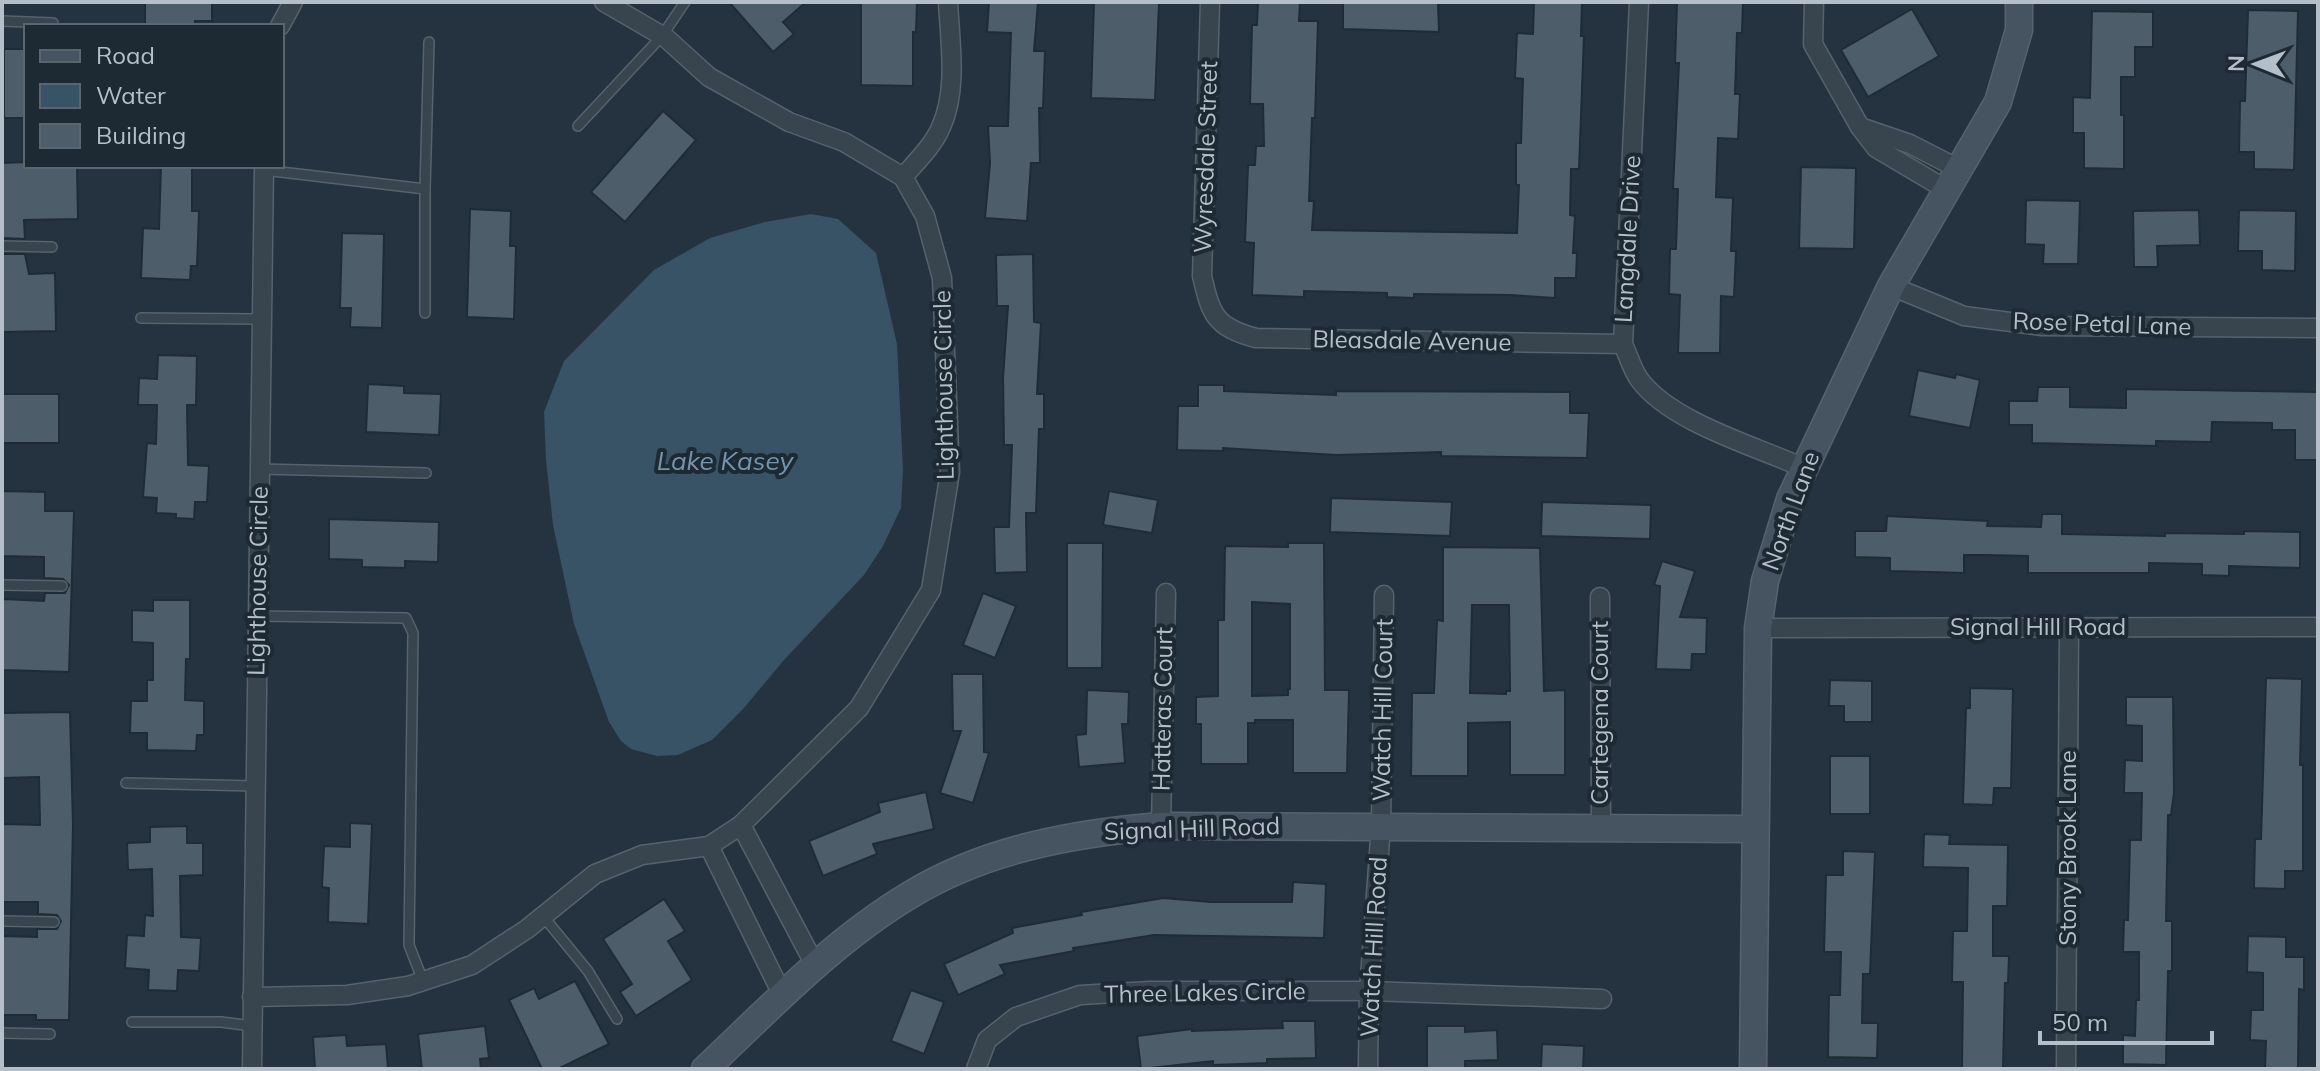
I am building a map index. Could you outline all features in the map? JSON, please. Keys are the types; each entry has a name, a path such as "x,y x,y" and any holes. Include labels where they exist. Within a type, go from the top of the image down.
{"street":[{"path":"281,24 293,2"},
{"name":"Lighthouse Circle","path":"252,997 347,995 408,986 472,965 543,916 595,874 642,855 709,846 741,825 859,708 931,590 950,472 942,278 925,216 903,177 844,142 789,122 709,77 662,36 604,2"},
{"path":"903,177 927,150 941,127 951,87 948,2"},
{"name":"Wyresdale Street","path":"1210,2 1202,276 1210,311"},
{"name":"Langdale Drive","path":"1639,2 1623,344 1639,378 1662,401 1693,421 1804,468"},
{"path":"1814,2 1813,44 1860,127 1910,144 1953,180"},
{"name":"North Lane","path":"1753,1069 1758,628 1765,581 1777,535 1804,468 1891,286 1998,102 2019,30 2019,2"},
{"name":"Lighthouse Circle","path":"252,1069 264,168"},
{"name":"Rose Petal Lane","path":"1891,286 1964,316 2042,326 2318,328"},
{"name":"Bleasdale Avenue","path":"1210,311 1233,332 1256,338 1623,344"},
{"name":"Hatteras Court","path":"1161,826 1166,593"},
{"name":"Watch Hill Court","path":"1381,825 1384,595"},
{"name":"Cartegena Court","path":"1600,597 1601,829"},
{"name":"Stony Brook Lane","path":"2066,1069 2069,627"},
{"name":"Signal Hill Road","path":"1758,628 2318,627"},
{"path":"741,825 815,965"},
{"name":"Watch Hill Road","path":"1368,1069 1369,991 1381,825"},
{"name":"Signal Hill Road","path":"705,1069 815,965 900,901 945,876 1018,849 1064,838 1161,826 1755,829"},
{"path":"709,846 783,996"},
{"name":"Three Lakes Circle","path":"976,1069 987,1040 1016,1017 1080,995 1150,991 1369,991 1602,999"}],"lane":[{"path":"578,126 662,36 685,2"},
{"path":"2,21 53,23"},
{"path":"425,313 429,42"},
{"path":"264,168 425,189"},
{"path":"2,246 52,247"},
{"path":"141,318 262,319"},
{"path":"260,469 426,473"},
{"path":"2,585 62,586"},
{"path":"258,616 406,618 413,633 409,945 423,981"},
{"path":"126,783 255,786"},
{"path":"543,916 588,971 617,1019"},
{"path":"2,921 54,922"},
{"path":"132,1022 221,1022 252,1026"},
{"path":"2,1033 50,1034"}],"water":[{"name":"Lake Kasey","path":"811,214 838,219 876,253 897,344 903,470 901,508 883,546 864,575 712,740 678,755 657,756 631,749 621,741 609,722 574,624 553,525 544,412 564,361 654,270 710,238 765,222"}],"building":[{"path":"145,2 212,2 212,21 145,24"},
{"path":"729,2 806,2 783,22 794,34 773,52"},
{"path":"861,2 917,2 916,32 913,32 913,86 861,85"},
{"path":"989,2 1038,2 1034,51 1045,51 1043,108 1039,108 1040,163 1031,163 1027,221 985,218 990,163 988,126 1008,126 1011,33 987,32"},
{"path":"1094,2 1159,3 1155,100 1091,98"},
{"path":"1258,2 1300,2 1299,21 1318,21 1309,201 1314,201 1312,230 1517,233 1519,185 1516,185 1516,143 1521,143 1523,79 1515,78 1517,33 1533,34 1534,2 1582,2 1581,36 1584,36 1579,169 1571,169 1570,215 1575,216 1573,253 1577,253 1576,278 1555,278 1555,298 1414,294 1414,298 1387,297 1387,293 1304,291 1304,297 1252,295 1254,243 1245,242 1248,165 1255,165 1256,146 1264,146 1263,104 1250,104 1252,25 1257,25"},
{"path":"1343,2 1438,2 1439,32 1343,29"},
{"path":"1677,2 1743,2 1742,33 1737,33 1735,94 1740,94 1738,139 1718,138 1716,197 1733,198 1731,251 1736,251 1734,297 1721,296 1720,353 1678,353 1680,295 1669,294 1670,249 1676,249 1678,189 1673,189 1679,63 1675,63"},
{"path":"1912,9 1939,56 1868,97 1841,50"},
{"path":"2248,10 2298,11 2294,170 2254,169 2254,152 2239,152 2240,101 2245,101"},
{"path":"2092,11 2153,12 2153,47 2135,47 2135,77 2121,77 2124,169 2084,168 2084,133 2073,133 2073,97 2090,98"},
{"path":"4,49 24,49 24,118 4,118"},
{"path":"663,111 696,140 625,222 591,192"},
{"path":"24,162 24,168 77,168 78,219 24,220 25,239 2,238 2,163"},
{"path":"1801,167 1856,168 1854,249 1799,248"},
{"path":"161,168 192,168 192,211 199,211 197,266 191,266 190,280 141,278 143,228 159,229"},
{"path":"2026,200 2080,201 2078,264 2043,264 2044,245 2025,244"},
{"path":"470,209 511,211 510,246 516,246 514,319 467,317"},
{"path":"2199,210 2200,245 2157,246 2158,267 2134,267 2133,211"},
{"path":"2239,210 2296,211 2295,271 2262,270 2262,251 2238,251"},
{"path":"342,233 384,234 382,328 350,327 351,308 340,308"},
{"path":"2,254 25,254 29,274 55,273 56,331 3,332"},
{"path":"1033,254 1034,322 1041,323 1037,394 1044,394 1044,429 1039,429 1036,513 1026,513 1027,572 995,573 994,527 1009,527 1012,445 1004,445 1003,378 1008,306 997,306 996,255"},
{"path":"158,355 197,356 196,405 187,405 188,465 209,466 207,502 195,502 194,519 156,513 157,498 143,497 147,443 156,444 157,405 138,405 139,378 157,379"},
{"path":"1918,370 1980,380 1970,428 1909,416"},
{"path":"368,384 404,386 404,393 441,394 439,435 366,432"},
{"path":"1198,385 1224,385 1224,391 1336,395 1336,391 1570,392 1570,413 1589,413 1587,458 1441,456 1441,452 1336,455 1223,448 1223,451 1177,450 1178,406 1198,406"},
{"path":"2038,387 2070,387 2070,407 2126,408 2126,389 2318,392 2318,460 2295,460 2295,430 2272,430 2272,423 2212,422 2211,442 2156,441 2156,446 2032,443 2032,425 2009,425 2009,401 2037,401"},
{"path":"2,394 59,394 59,443 2,443"},
{"path":"2,491 45,492 45,511 74,511 69,672 2,670 3,599 44,601 45,593 65,593 69,585 63,579 44,578 44,557 2,556"},
{"path":"1109,491 1158,500 1152,533 1103,525"},
{"path":"1331,498 1452,502 1450,536 1330,532"},
{"path":"1542,502 1651,505 1650,539 1541,536"},
{"path":"2042,514 2062,514 2062,534 2165,536 2165,533 2300,532 2300,568 2229,566 2229,576 2202,575 2202,564 2149,563 2149,573 2028,573 2028,556 1964,555 1964,573 1890,571 1890,558 1855,557 1855,531 1886,531 1887,516 1988,521 1987,526 2041,527"},
{"path":"329,519 439,522 438,562 405,561 405,568 362,567 362,560 329,559"},
{"path":"1067,543 1103,543 1102,668 1067,668"},
{"path":"1288,543 1324,543 1325,690 1349,690 1347,773 1293,773 1293,720 1255,720 1255,723 1248,723 1248,764 1201,764 1201,724 1196,724 1196,697 1218,696 1218,620 1224,620 1225,546 1288,547","holes":["1252,602 1290,604 1288,695 1252,696"]},
{"path":"1443,547 1540,548 1544,691 1565,690 1565,775 1510,775 1510,722 1468,723 1468,776 1411,776 1412,693 1434,693 1437,620 1443,621","holes":["1472,605 1509,605 1510,691 1506,694 1470,693"]},
{"path":"1662,561 1695,571 1680,617 1707,618 1706,654 1692,654 1691,670 1656,669 1660,586 1654,585"},
{"path":"983,593 1016,606 995,658 963,645"},
{"path":"153,600 190,600 190,659 186,659 185,700 204,701 204,735 197,735 196,751 147,750 147,733 130,733 131,701 147,701 147,680 153,680 153,643 132,642 132,610 153,611"},
{"path":"952,674 983,674 984,752 989,753 973,803 940,793 961,731 953,731"},
{"path":"2266,678 2302,679 2300,765 2303,765 2303,871 2285,871 2285,889 2254,888 2255,839 2261,839"},
{"path":"1830,680 1872,681 1872,722 1844,722 1844,706 1829,706"},
{"path":"1970,688 2013,689 2011,788 1994,788 1993,805 1963,804 1966,708 1970,708"},
{"path":"1087,690 1129,692 1128,724 1122,724 1125,763 1079,767 1076,735 1086,734"},
{"path":"2126,697 2173,697 2174,793 2171,815 2168,815 2166,921 2172,921 2172,971 2168,971 2166,1065 2123,1064 2123,1035 2135,1036 2136,1000 2139,1000 2139,952 2123,952 2124,920 2128,920 2130,840 2141,840 2142,793 2124,793 2125,760 2142,761 2142,726 2126,725"},
{"path":"70,712 73,825 69,1020 36,1020 36,1015 2,1015 2,936 37,937 37,929 57,929 61,921 57,915 38,914 38,902 2,902 2,824 40,825 39,777 2,778 2,713"},
{"path":"1830,756 1870,756 1870,814 1830,814"},
{"path":"926,792 934,829 873,844 877,854 823,876 809,841 880,812 878,803"},
{"path":"350,823 372,824 368,924 328,922 329,888 322,887 324,846 350,847"},
{"path":"187,826 187,843 203,843 203,875 180,876 181,937 201,938 199,971 178,970 177,991 148,990 149,970 125,968 127,935 144,936 145,915 153,916 152,869 128,870 127,843 150,842 150,827"},
{"path":"1924,834 1950,835 1949,844 2008,845 2007,906 1993,906 1993,956 2009,956 2008,983 2005,983 2003,1069 1962,1069 1963,982 1952,982 1953,931 1967,931 1968,868 1923,867"},
{"path":"1843,851 1875,852 1870,974 1863,974 1862,1023 1878,1023 1877,1058 1828,1057 1829,995 1840,995 1841,952 1824,952 1826,875 1843,875"},
{"path":"1293,882 1326,884 1324,938 1154,935 1073,948 1074,951 1000,965 1005,974 958,995 944,964 1013,933 1012,928 1163,898 1211,902 1292,902"},
{"path":"664,899 685,931 668,941 692,980 636,1016 620,992 632,984 603,939"},
{"path":"2248,936 2286,937 2286,957 2304,957 2304,990 2299,989 2298,1069 2265,1069 2266,1041 2250,1040 2251,1010 2263,1010 2263,973 2247,972"},
{"path":"575,981 609,1044 558,1069 542,1069 509,1000 534,988 539,999"},
{"path":"911,990 944,1002 924,1054 891,1041"},
{"path":"1282,1021 1315,1021 1316,1058 1213,1065 1213,1061 1141,1069 1137,1036 1192,1029 1283,1028"},
{"path":"485,1026 489,1058 480,1059 481,1069 422,1069 418,1034"},
{"path":"1427,1026 1465,1026 1465,1032 1497,1030 1498,1060 1465,1061 1465,1069 1427,1069"},
{"path":"346,1035 347,1046 386,1044 388,1069 315,1069 313,1037"},
{"path":"1542,1044 1584,1046 1583,1069 1541,1069"}]}
